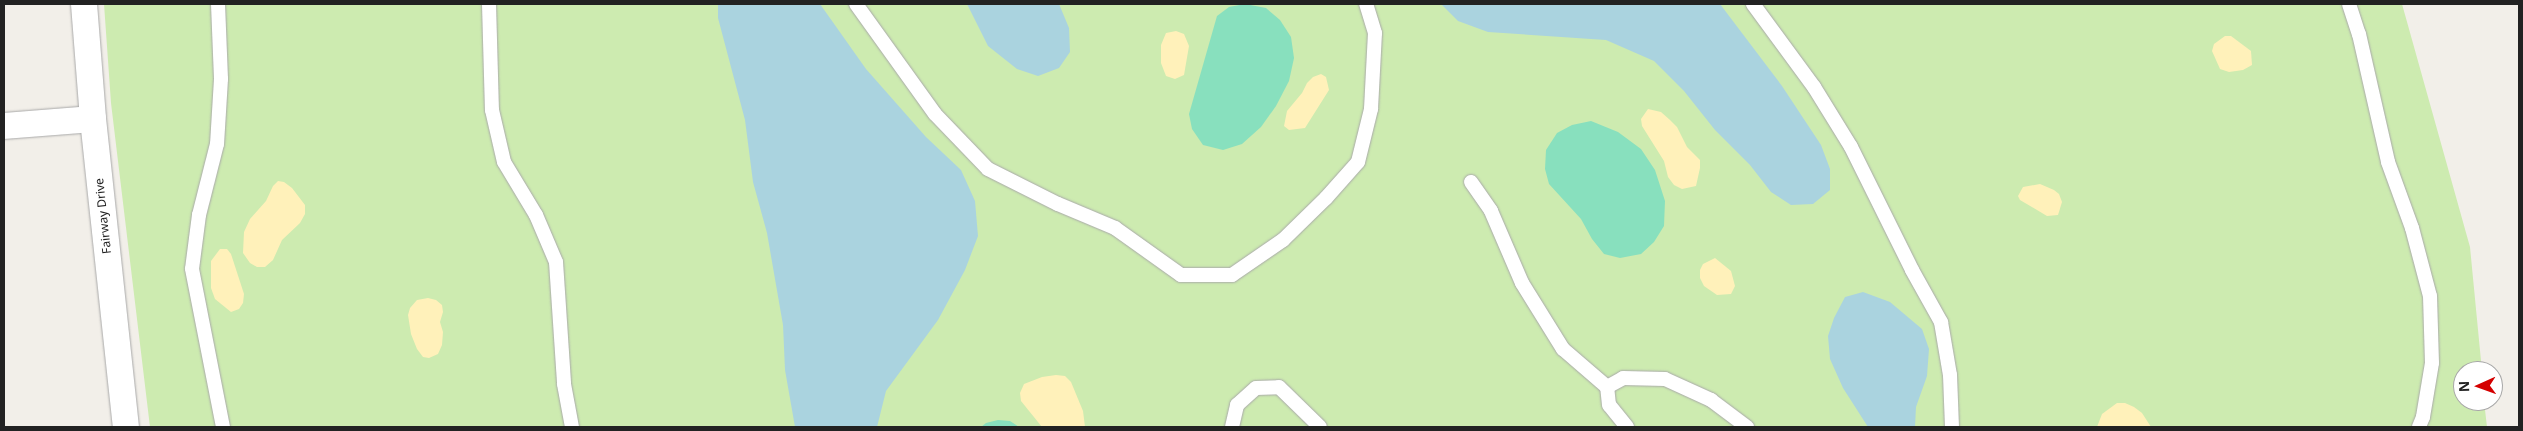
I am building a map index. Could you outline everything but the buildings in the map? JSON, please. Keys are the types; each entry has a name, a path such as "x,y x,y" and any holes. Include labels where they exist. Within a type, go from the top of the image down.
{"street":[{"name":"Fairway Drive","path":"84,4 93,119 126,427"},
{"path":"4,126 93,119"}],"lane":[{"path":"218,4 221,79 217,144 199,215 192,269 223,427"},
{"path":"489,4 492,110 504,162 536,215 556,262 564,384 572,427"},
{"path":"856,4 935,114 988,169 1058,204 1115,228 1181,275 1232,275 1283,240 1326,198 1358,162 1371,109 1375,33 1366,4"},
{"path":"1753,4 1814,87 1851,147 1912,270 1941,322 1950,375 1952,427"},
{"path":"2348,4 2359,34 2388,162 2412,228 2430,296 2432,363 2423,417 2418,427"},
{"path":"1471,182 1491,211 1522,283 1563,349 1607,387 1609,405 1627,427"},
{"path":"1607,387 1623,378 1665,379 1711,400 1747,427"},
{"path":"1232,427 1237,404 1256,388 1279,388 1320,427"}],"green space":[{"path":"104,4 2402,4 2470,247 2481,361 2453,361 2453,411 2485,411 2487,427 150,427 111,103"},
{"path":"1245,4 1266,8 1280,20 1291,37 1294,58 1289,81 1276,106 1261,127 1242,144 1223,150 1203,145 1192,129 1189,114 1217,16 1229,7"},
{"path":"1591,121 1618,132 1641,149 1655,170 1665,201 1664,226 1654,242 1641,254 1620,258 1604,254 1592,239 1581,219 1549,184 1545,169 1546,150 1557,133 1572,125"},
{"path":"998,420 1010,421 1019,427 981,427 986,423"}],"sand":[{"path":"1176,31 1184,34 1189,46 1184,75 1175,79 1166,76 1161,63 1161,45 1166,33"},
{"path":"2225,36 2231,36 2251,51 2252,65 2243,70 2229,72 2220,69 2212,51 2214,44"},
{"path":"1321,74 1326,77 1329,90 1305,128 1289,130 1284,126 1287,111 1302,93 1307,83 1313,77"},
{"path":"1648,109 1661,112 1670,120 1677,127 1687,147 1700,160 1696,186 1682,189 1674,185 1668,177 1664,161 1642,126 1641,119"},
{"path":"278,181 284,182 292,188 305,205 305,214 300,223 282,240 273,260 265,267 257,267 250,263 243,253 244,232 250,219 266,201 273,186"},
{"path":"2040,184 2059,194 2062,202 2058,215 2047,216 2020,200 2018,196 2023,187"},
{"path":"220,249 227,249 231,254 244,294 243,303 239,309 231,312 215,299 211,288 211,261"},
{"path":"1715,258 1731,271 1735,286 1731,294 1717,295 1704,286 1700,278 1700,270 1703,264"},
{"path":"428,298 436,300 442,305 443,312 440,322 443,332 442,345 438,354 429,358 423,357 417,349 411,334 408,315 410,308 417,300"},
{"path":"1065,376 1071,382 1083,411 1085,427 1042,427 1021,401 1020,393 1024,384 1042,377"},
{"path":"2117,403 2125,403 2134,407 2142,413 2151,427 2097,427 2102,414"}],"water":[{"path":"718,4 820,4 866,69 926,137 961,170 975,201 978,236 965,270 938,320 886,391 877,427 795,427 785,370 783,325 767,233 753,182 745,120 718,18"},
{"path":"967,4 1059,4 1069,28 1070,52 1059,68 1038,76 1017,69 988,46"},
{"path":"1441,4 1720,4 1782,86 1821,145 1830,169 1830,190 1813,204 1791,205 1771,192 1750,165 1715,130 1684,91 1654,61 1606,40 1488,32 1458,21"},
{"path":"1863,292 1890,302 1922,329 1929,349 1927,376 1916,407 1915,427 1868,427 1843,388 1830,359 1828,336 1834,318 1845,297"}]}
